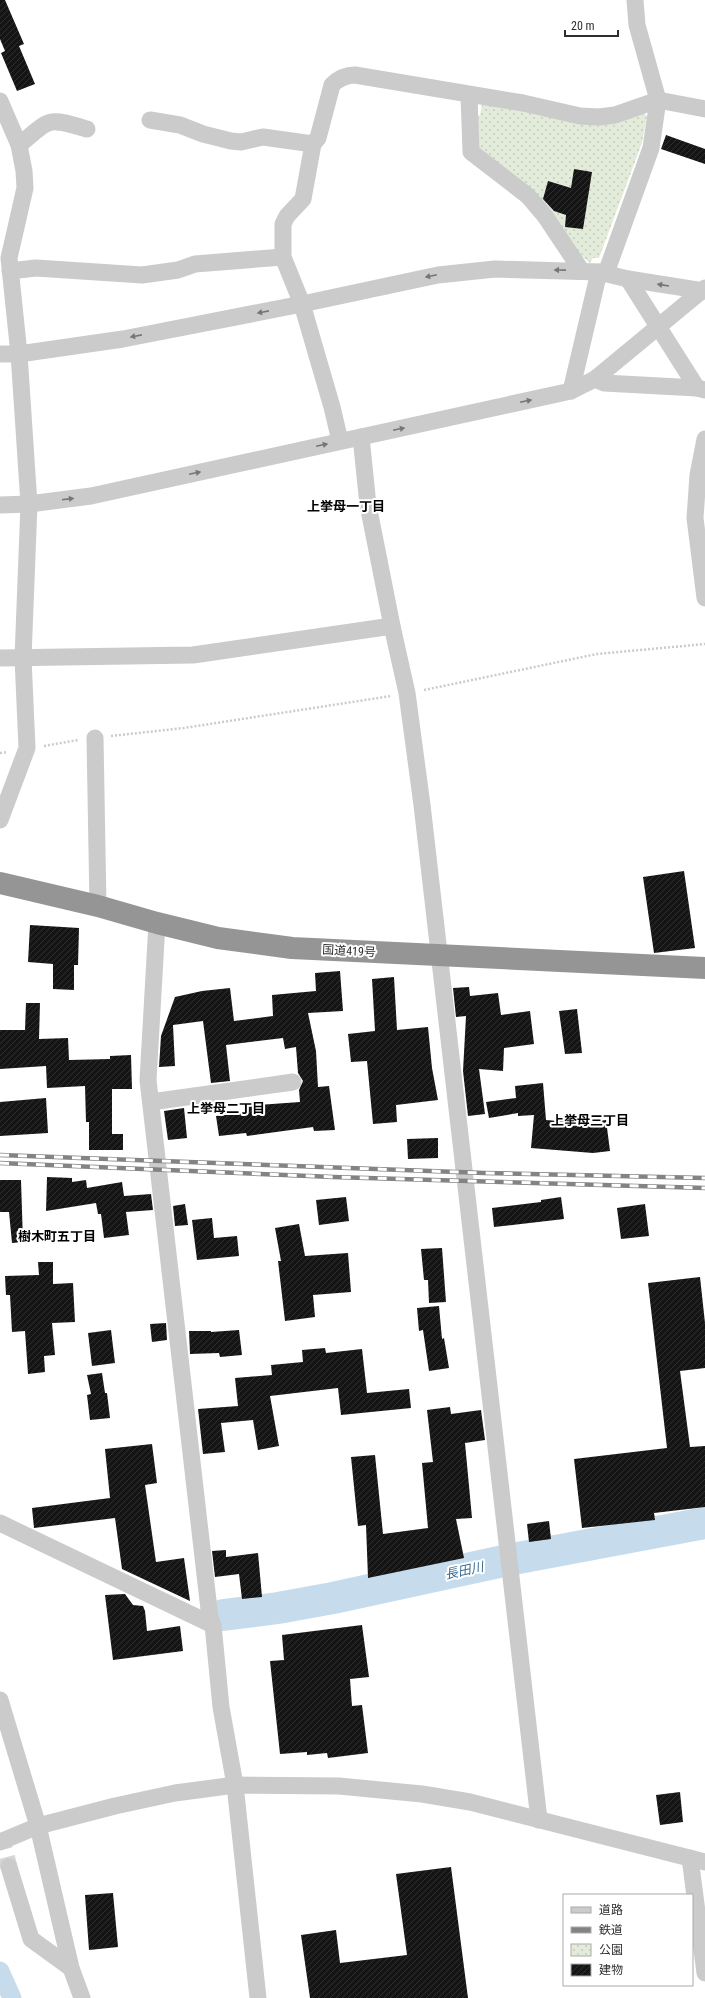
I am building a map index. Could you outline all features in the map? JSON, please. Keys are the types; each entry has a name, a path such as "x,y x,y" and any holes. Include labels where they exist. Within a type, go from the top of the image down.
{"highway":[{"name":"国道419号","path":"0,882 218,938 292,948 705,968"}],"street":[{"path":"571,391 602,273 652,144 658,100 637,25 635,0"},
{"path":"340,441 332,407 302,304 283,257 283,224 286,216 303,200 312,144 318,138 332,85 336,81 349,75 523,103 580,116 599,117 615,115 658,100 705,109"},
{"path":"469,95 471,152 528,196 545,216 581,270"},
{"path":"0,101 19,145 24,171 25,188 6,262 19,354 29,504 23,658 27,748 0,820"},
{"path":"19,145 48,121 57,120 87,129"},
{"path":"150,120 180,125 202,134 231,141 241,142 263,137 312,144"},
{"path":"6,262 36,268 142,275 178,270 195,264 283,257"},
{"path":"0,354 19,354 123,339 302,304 438,275 495,269 581,270 628,279 704,290"},
{"path":"628,279 658,327 701,389"},
{"path":"0,505 29,504 90,496 571,391 595,379 704,290"},
{"path":"595,379 604,383 701,389"},
{"path":"361,437 368,505 407,693 440,955 539,1820"},
{"path":"705,440 698,475 695,518 705,598"},
{"path":"0,658 193,655 392,626"},
{"path":"95,738 98,906"},
{"path":"157,923 148,1080 210,1618 213,1625 221,1707 235,1785 258,1998"},
{"path":"151,1102 293,1082"},
{"path":"0,1523 213,1625"},
{"path":"0,1700 38,1826 72,1968 82,1998"},
{"path":"0,1842 38,1826 115,1806 175,1793 235,1785 339,1786 422,1794 470,1802 698,1860 705,1973"},
{"path":"9,1867 31,1939 72,1968"}],"path":[{"path":"27,748 95,738 184,728 407,693 597,654 705,644"}],"green space":[{"path":"482,104 644,113 647,116 642,143 599,258 593,258 590,263 579,254 475,153 475,118 480,115"}],"building":[{"path":"0,0 5,0 24,44 19,46 35,84 17,91 1,53 5,51 0,39"},
{"path":"666,135 705,149 705,164 661,149"},
{"path":"574,169 592,172 583,229 565,227 566,215 554,211 543,199 548,181 571,188"},
{"path":"684,871 695,948 654,953 643,877"},
{"path":"30,925 79,928 78,965 74,965 74,990 53,989 53,964 28,962"},
{"path":"340,971 343,1011 308,1013 316,1051 318,1087 329,1086 335,1130 314,1131 313,1127 247,1136 246,1133 219,1136 216,1116 244,1113 243,1103 258,1102 258,1105 300,1102 299,1090 303,1081 298,1073 296,1047 285,1049 283,1038 226,1045 230,1081 211,1083 203,1021 173,1025 175,1066 159,1067 161,1036 175,997 202,991 230,988 234,1021 273,1016 272,995 316,991 315,973"},
{"path":"394,977 397,1030 428,1027 432,1068 438,1100 396,1105 397,1122 373,1124 367,1061 351,1062 348,1034 375,1031 372,979"},
{"path":"469,987 470,996 498,993 501,1015 530,1011 534,1044 504,1048 503,1071 479,1069 485,1114 468,1116 463,1071 466,1016 456,1017 453,988"},
{"path":"26,1003 40,1003 39,1039 68,1038 69,1060 110,1059 110,1056 131,1055 132,1089 112,1089 112,1134 123,1134 123,1150 89,1150 89,1122 86,1122 85,1086 47,1088 46,1066 0,1069 0,1030 25,1030"},
{"path":"577,1009 582,1053 565,1054 559,1011"},
{"path":"543,1083 546,1120 583,1123 606,1120 610,1151 593,1153 531,1148 534,1115 518,1116 518,1113 489,1118 486,1102 516,1098 515,1086"},
{"path":"46,1098 48,1133 0,1136 0,1102"},
{"path":"184,1108 187,1138 168,1140 164,1111"},
{"path":"438,1138 438,1158 408,1159 407,1139"},
{"path":"47,1177 72,1178 72,1182 86,1180 87,1188 122,1182 124,1196 151,1194 153,1210 126,1212 129,1235 104,1238 101,1214 98,1214 96,1203 46,1211"},
{"path":"0,1180 21,1180 23,1242 12,1243 9,1212 0,1212"},
{"path":"346,1197 349,1221 319,1225 316,1200"},
{"path":"561,1197 564,1219 494,1227 492,1208 541,1202 541,1200"},
{"path":"185,1204 188,1225 175,1226 173,1206"},
{"path":"645,1204 649,1236 621,1239 617,1208"},
{"path":"212,1218 214,1238 237,1236 239,1256 197,1260 192,1220"},
{"path":"299,1224 305,1256 348,1253 351,1292 313,1295 315,1317 285,1321 278,1261 281,1261 275,1228"},
{"path":"442,1248 446,1302 429,1303 428,1280 424,1280 421,1249"},
{"path":"38,1262 53,1262 53,1284 73,1283 75,1322 52,1323 55,1355 44,1356 45,1372 28,1374 25,1331 12,1332 10,1295 6,1295 5,1276 39,1275"},
{"path":"700,1277 705,1323 705,1368 680,1371 690,1447 705,1446 705,1507 654,1513 655,1520 582,1528 574,1459 667,1448 648,1283"},
{"path":"439,1306 442,1339 444,1338 449,1368 429,1371 423,1330 419,1331 417,1308"},
{"path":"166,1323 167,1340 152,1342 150,1324"},
{"path":"111,1330 115,1363 92,1366 88,1333"},
{"path":"239,1330 242,1355 220,1357 219,1353 190,1354 189,1331 211,1332"},
{"path":"325,1348 326,1353 362,1349 367,1393 409,1389 411,1408 341,1415 338,1388 270,1396 279,1446 258,1450 253,1420 221,1423 225,1452 203,1454 198,1409 238,1406 235,1378 272,1375 271,1365 303,1362 302,1350"},
{"path":"102,1373 105,1393 107,1393 110,1418 90,1420 87,1395 91,1394 87,1375"},
{"path":"450,1407 451,1414 481,1410 485,1440 465,1443 472,1518 456,1519 464,1558 368,1578 366,1525 358,1526 351,1457 375,1455 383,1534 428,1528 422,1463 433,1462 427,1410"},
{"path":"152,1444 157,1483 145,1485 156,1562 184,1558 190,1601 122,1569 115,1518 34,1528 32,1508 110,1498 105,1449"},
{"path":"549,1521 551,1539 529,1542 527,1524"},
{"path":"226,1550 226,1557 258,1553 262,1597 242,1599 239,1574 215,1577 212,1551"},
{"path":"125,1594 133,1605 143,1606 147,1631 180,1626 183,1651 113,1660 105,1595"},
{"path":"362,1625 369,1677 350,1679 352,1706 362,1705 368,1753 328,1758 327,1753 307,1755 307,1752 280,1754 270,1661 284,1660 282,1635"},
{"path":"680,1792 683,1822 660,1825 656,1795"},
{"path":"451,1867 468,1998 310,1998 301,1935 336,1930 340,1963 407,1955 396,1874"},
{"path":"113,1893 118,1947 89,1950 85,1895"}],"waterway":[{"name":"長田川","path":"223,1615 278,1608 333,1598 513,1559 705,1523"},
{"path":"0,1971 12,1998"}],"tunnel":[{"path":"0,1833 9,1867"}],"railway":[{"path":"0,1155 484,1173 705,1178"},
{"path":"0,1163 333,1177 705,1188"}],"district":[{"name":"上挙母一丁目","path":"346,506"},
{"name":"上挙母二丁目","path":"226,1108"},
{"name":"上挙母三丁目","path":"590,1120"},
{"name":"樹木町五丁目","path":"57,1236"}]}
